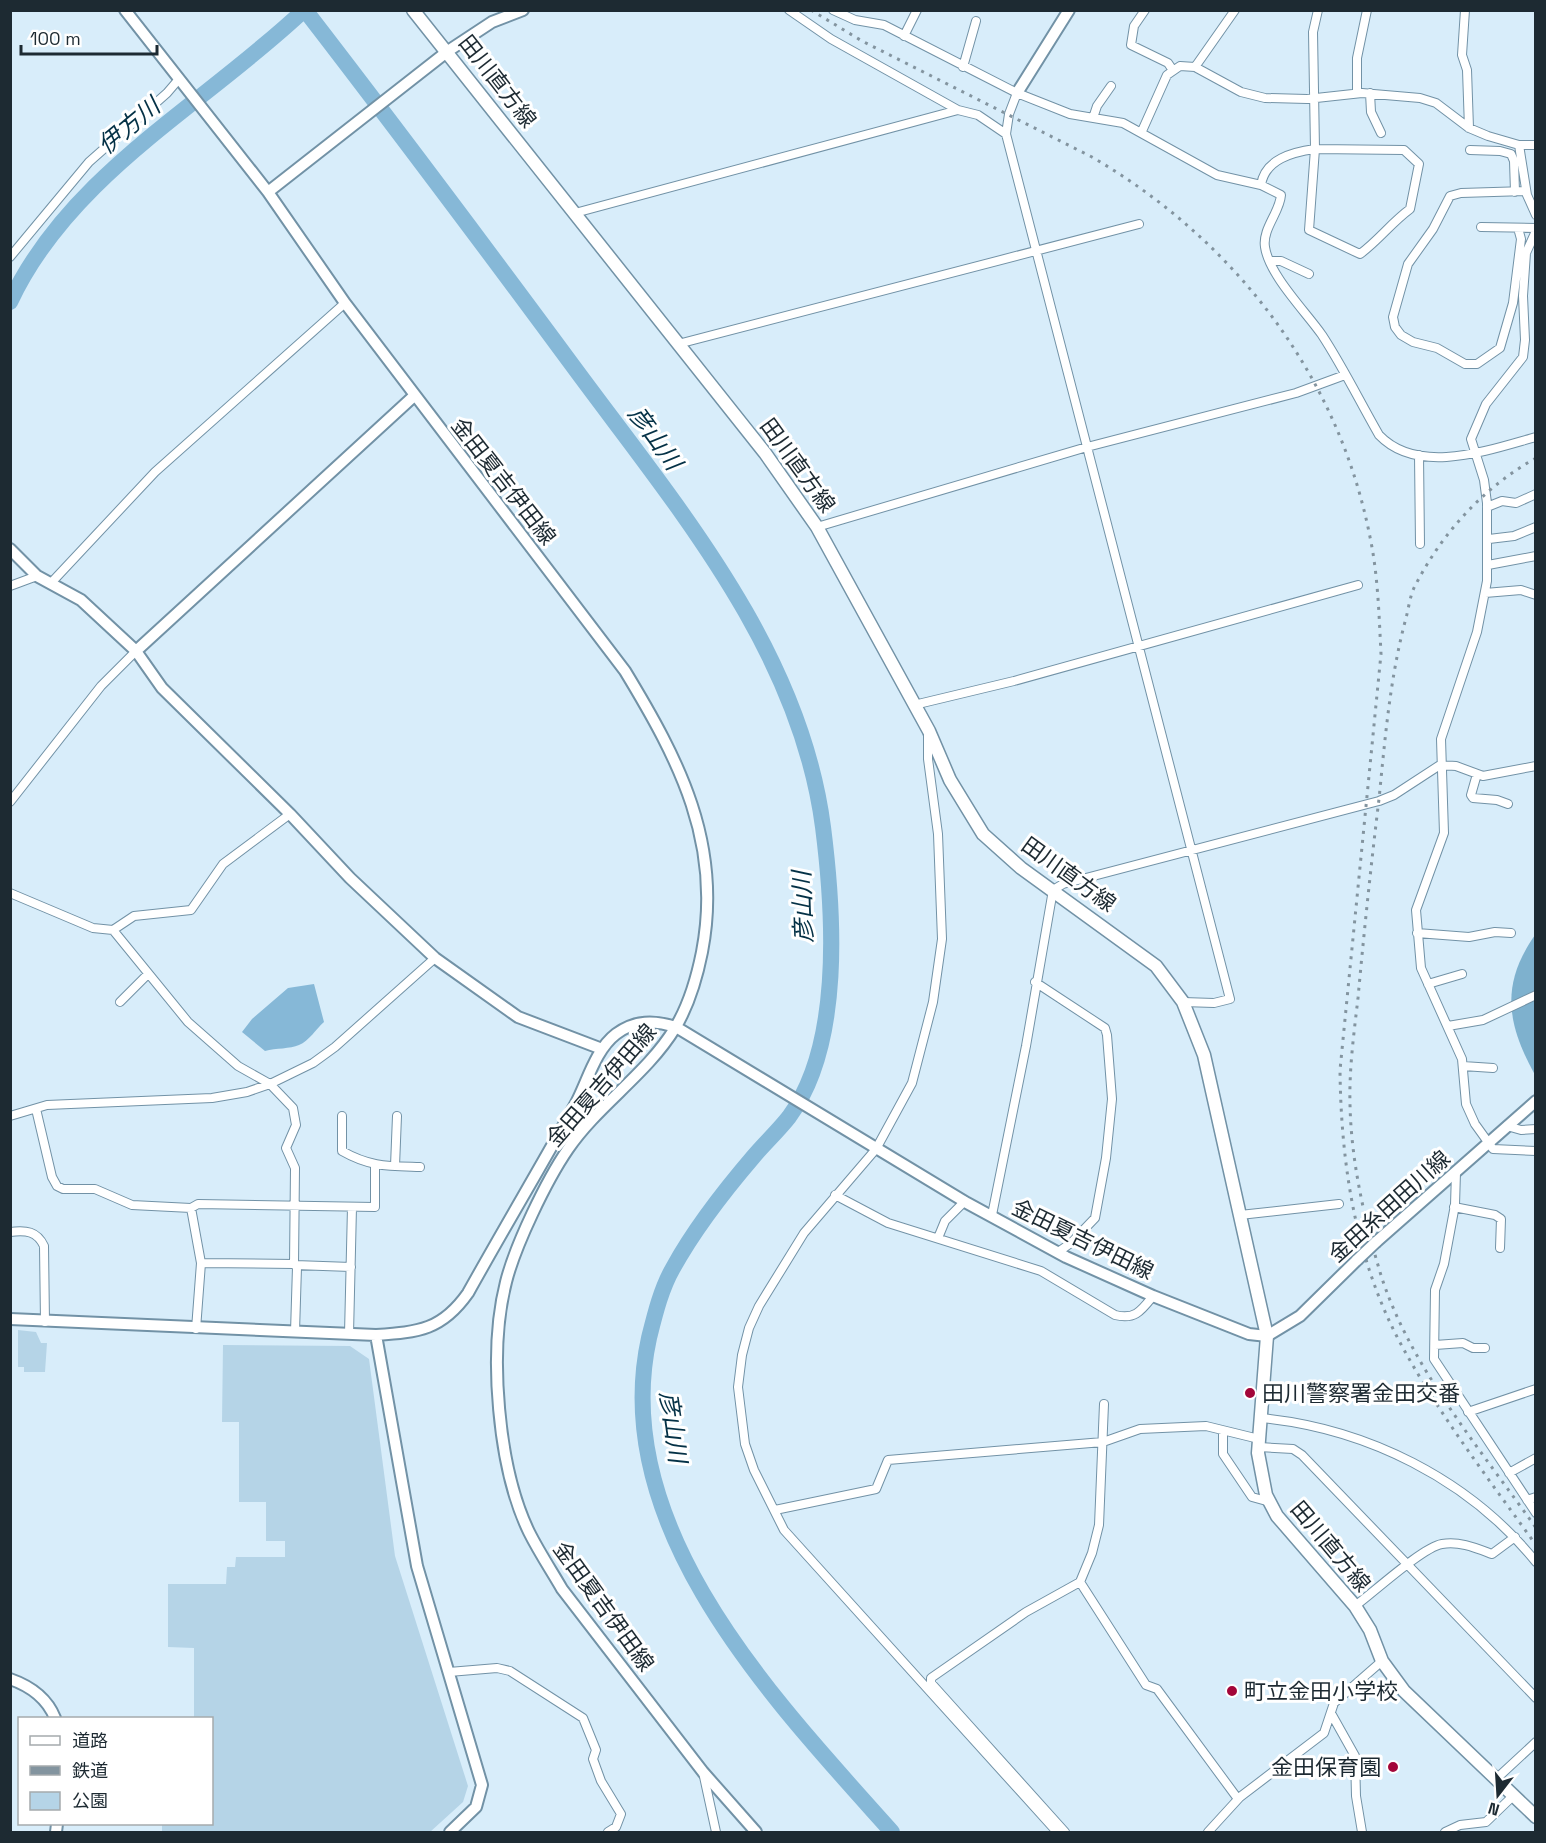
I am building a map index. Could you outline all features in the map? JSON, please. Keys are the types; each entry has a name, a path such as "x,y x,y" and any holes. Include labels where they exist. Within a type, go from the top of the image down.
{"main road":[{"name":"金田夏吉伊田線","path":"125,10 268,192 345,303 414,396 625,671 661,731 688,788 705,846 709,901 698,972 676,1028 570,1146 557,1166 513,1258 505,1283 499,1343 499,1401 508,1469 534,1541 562,1589 703,1772 756,1833"},
{"name":"田川直方線","path":"413,10 448,51 765,453 817,527 929,731 950,780 983,834 1021,868 1156,966 1183,1002 1204,1055 1267,1335 1259,1443 1269,1502 1277,1516 1355,1606 1370,1630 1382,1660 1404,1691 1512,1797 1536,1817"},
{"path":"268,192 448,51 492,22 523,10"},
{"path":"1017,93 1069,10"},
{"path":"136,651 234,558 414,396"},
{"name":"金田夏吉伊田線","path":"10,549 37,576 81,600 136,651 162,688 290,814 350,878 435,958 518,1017 602,1049 628,1026 660,1022 676,1028 965,1201 1058,1252 1153,1296 1249,1334 1267,1335"},
{"path":"10,1319 196,1329 376,1335 411,1333 430,1327 445,1320 457,1308 574,1107 602,1049"},
{"name":"金田糸田田川線","path":"1267,1335 1300,1316 1357,1260 1536,1101"},
{"path":"376,1335 417,1566 482,1785 476,1806 450,1833"},
{"path":"10,1679 34,1691 45,1701 54,1717"}],"street":[{"path":"789,10 831,39 958,110 978,115 1006,134"},
{"path":"833,10 855,20 884,25 1017,93 1070,114 1123,123 1142,131 1217,175 1261,185 1281,195 1280,206 1269,226 1264,245 1271,261 1322,336 1379,435 1389,446 1419,455 1476,453 1536,437"},
{"path":"904,36 918,10"},
{"path":"1145,10 1134,26 1131,45 1168,63 1172,69"},
{"path":"1195,66 1235,10"},
{"path":"1261,185 1262,177 1270,165 1295,152 1315,149 1404,150 1419,164 1410,209 1388,226 1378,241 1360,254 1309,230 1315,149 1313,32 1318,10"},
{"path":"1357,93 1357,58 1368,10"},
{"path":"1465,10 1462,55 1467,70 1469,128"},
{"path":"963,67 976,21"},
{"path":"1142,131 1172,69 1180,66 1195,66 1241,92 1265,98 1315,98 1357,93 1420,98 1436,103 1469,128 1520,145 1536,145"},
{"path":"10,257 89,162 181,82"},
{"path":"1093,118 1097,106 1111,86"},
{"path":"1017,93 1009,114 1006,134 1230,999 1214,1003 1183,1002"},
{"path":"1371,93 1371,112 1381,133"},
{"path":"575,213 958,110"},
{"path":"1520,145 1526,191 1536,215"},
{"path":"1470,150 1500,151 1511,154 1514,161 1515,192"},
{"path":"1518,228 1521,239 1514,303 1500,348 1496,352 1477,364 1465,364 1437,348 1413,342 1401,335 1395,327 1393,317 1408,264 1433,229 1450,196 1461,193 1526,191"},
{"path":"678,344 1139,224"},
{"path":"1481,227 1518,228 1535,234 1526,253 1523,296 1525,343 1520,364 1503,380 1482,413 1471,439 1487,507 1488,565 1485,593 1461,685 1441,739 1440,765 1444,833 1416,910 1417,933 1419,959 1463,1066 1467,1104 1488,1143 1493,1149 1536,1151"},
{"path":"1271,261 1281,261 1309,274"},
{"path":"51,583 155,472 345,303"},
{"path":"1525,343 1536,347"},
{"path":"817,527 1087,447 1296,393 1345,375"},
{"path":"1419,455 1420,544"},
{"path":"1487,507 1502,501 1516,503 1536,494"},
{"path":"1488,539 1514,536 1536,527"},
{"path":"1488,565 1536,556"},
{"path":"10,586 37,576"},
{"path":"914,705 1358,585"},
{"path":"1485,593 1521,590 1536,595"},
{"path":"10,802 101,686 136,651"},
{"path":"929,731 928,759 938,834 942,939 933,1002 912,1083 872,1146 804,1233 759,1306 749,1328 742,1355 738,1387 745,1444 754,1470 784,1530 1065,1833"},
{"path":"992,1215 1026,1046 1035,982 1053,890 1063,884 1192,848 1378,801 1394,795 1440,765 1456,766 1477,774 1496,775 1536,766"},
{"path":"1477,774 1471,795 1473,798 1497,800 1508,804"},
{"path":"113,930 134,916 191,910 223,864 290,814"},
{"path":"10,893 93,928 113,930 126,943 148,974 188,1022 238,1066 270,1084 293,1108 297,1116 286,1148 295,1168 295,1332"},
{"path":"1417,933 1469,937 1495,932 1511,933"},
{"path":"10,1116 47,1105 212,1098 247,1092 270,1084 313,1063 335,1047 435,958"},
{"path":"120,1002 148,974"},
{"path":"1428,984 1462,974"},
{"path":"1035,982 1105,1028 1107,1035 1112,1099 1106,1158 1095,1218 1071,1243 1058,1252"},
{"path":"1448,1026 1483,1020 1536,995"},
{"path":"1463,1066 1493,1068"},
{"path":"36,1109 52,1176 57,1186 63,1189 95,1189 132,1205 191,1208 198,1204 375,1207 375,1166"},
{"path":"342,1116 342,1151 361,1162 375,1166 420,1167"},
{"path":"394,1166 397,1116"},
{"path":"1507,1126 1521,1130 1536,1129"},
{"path":"1456,1172 1454,1207 1444,1264 1436,1290 1434,1359 1536,1513"},
{"path":"835,1195 888,1223 1041,1271 1115,1315 1128,1318 1136,1315 1153,1296"},
{"path":"938,1238 945,1221 965,1201"},
{"path":"1240,1215 1339,1204"},
{"path":"349,1334 352,1207"},
{"path":"1454,1207 1495,1215 1501,1219 1500,1248"},
{"path":"191,1208 201,1263 196,1329"},
{"path":"10,1232 33,1233 44,1246 45,1322"},
{"path":"201,1263 351,1267"},
{"path":"1435,1345 1463,1343 1473,1348 1485,1348"},
{"path":"1468,1412 1536,1389"},
{"path":"1057,1833 932,1683 931,1677 1026,1612 1080,1582 1092,1553 1099,1526 1104,1404"},
{"path":"1261,1418 1317,1425 1389,1450 1466,1495 1515,1537 1536,1562"},
{"path":"775,1510 876,1489 888,1460 1103,1442 1140,1429 1206,1426 1259,1443 1293,1449 1302,1455 1536,1698"},
{"path":"1223,1431 1223,1454 1252,1497 1269,1502"},
{"path":"1509,1473 1536,1458"},
{"path":"1527,1500 1536,1497"},
{"path":"1355,1606 1424,1552 1440,1544 1459,1543 1492,1554 1515,1537"},
{"path":"1080,1582 1146,1685 1157,1689 1239,1799"},
{"path":"1208,1833 1239,1799 1324,1733 1332,1715 1334,1703 1382,1660"},
{"path":"449,1672 497,1668 510,1671 583,1718 596,1750 593,1759 601,1781 621,1814 616,1827 608,1833"},
{"path":"1332,1715 1355,1756 1356,1796 1362,1833"},
{"path":"1496,1780 1536,1742"},
{"path":"703,1772 716,1833"},
{"path":"1445,1833 1460,1825 1486,1822 1512,1797"}],"green space":[{"path":"18,1330 36,1332 41,1343 47,1343 45,1372 24,1372 24,1367 18,1367"},
{"path":"223,1345 350,1346 369,1359 395,1556 468,1786 463,1802 430,1832 162,1832 162,1825 213,1825 213,1717 194,1717 194,1648 168,1647 168,1584 226,1584 227,1567 235,1567 236,1557 285,1557 285,1541 266,1541 266,1502 239,1502 239,1422 222,1422"}],"shaded area":[{"path":"1535,935 1535,1075 1518,1039 1511,1005 1516,971"},
{"path":"314,984 324,1022 303,1043 265,1051 242,1032 252,1019 288,988"}],"waterway":[{"name":"伊方川","path":"10,302 36,257 67,216 103,178 142,143 304,10"},
{"name":"彦山川","path":"305,10 474,232 691,526 728,582 761,640 789,700 810,762 823,827 830,898 830,977 819,1053 806,1087 789,1117 710,1210 665,1284 649,1338 643,1408 653,1477 677,1544 711,1608 753,1669 799,1727 892,1832"}],"railway":[{"path":"811,10 862,41 1092,157 1143,190 1191,228 1234,271 1272,317 1305,367 1333,421 1355,477 1373,551 1381,654 1340,1070 1344,1142 1354,1213 1373,1282 1403,1348 1450,1424 1536,1545"},
{"path":"1536,458 1499,483 1467,512 1439,546 1411,596 1400,640 1389,708 1353,1038 1350,1091 1351,1125 1359,1189 1374,1252 1392,1306 1427,1373 1536,1528"}],"place":[{"name":"田川警察署金田交番","path":"1250,1393"},
{"name":"町立金田小学校","path":"1232,1691"},
{"name":"金田保育園","path":"1393,1767"}]}
